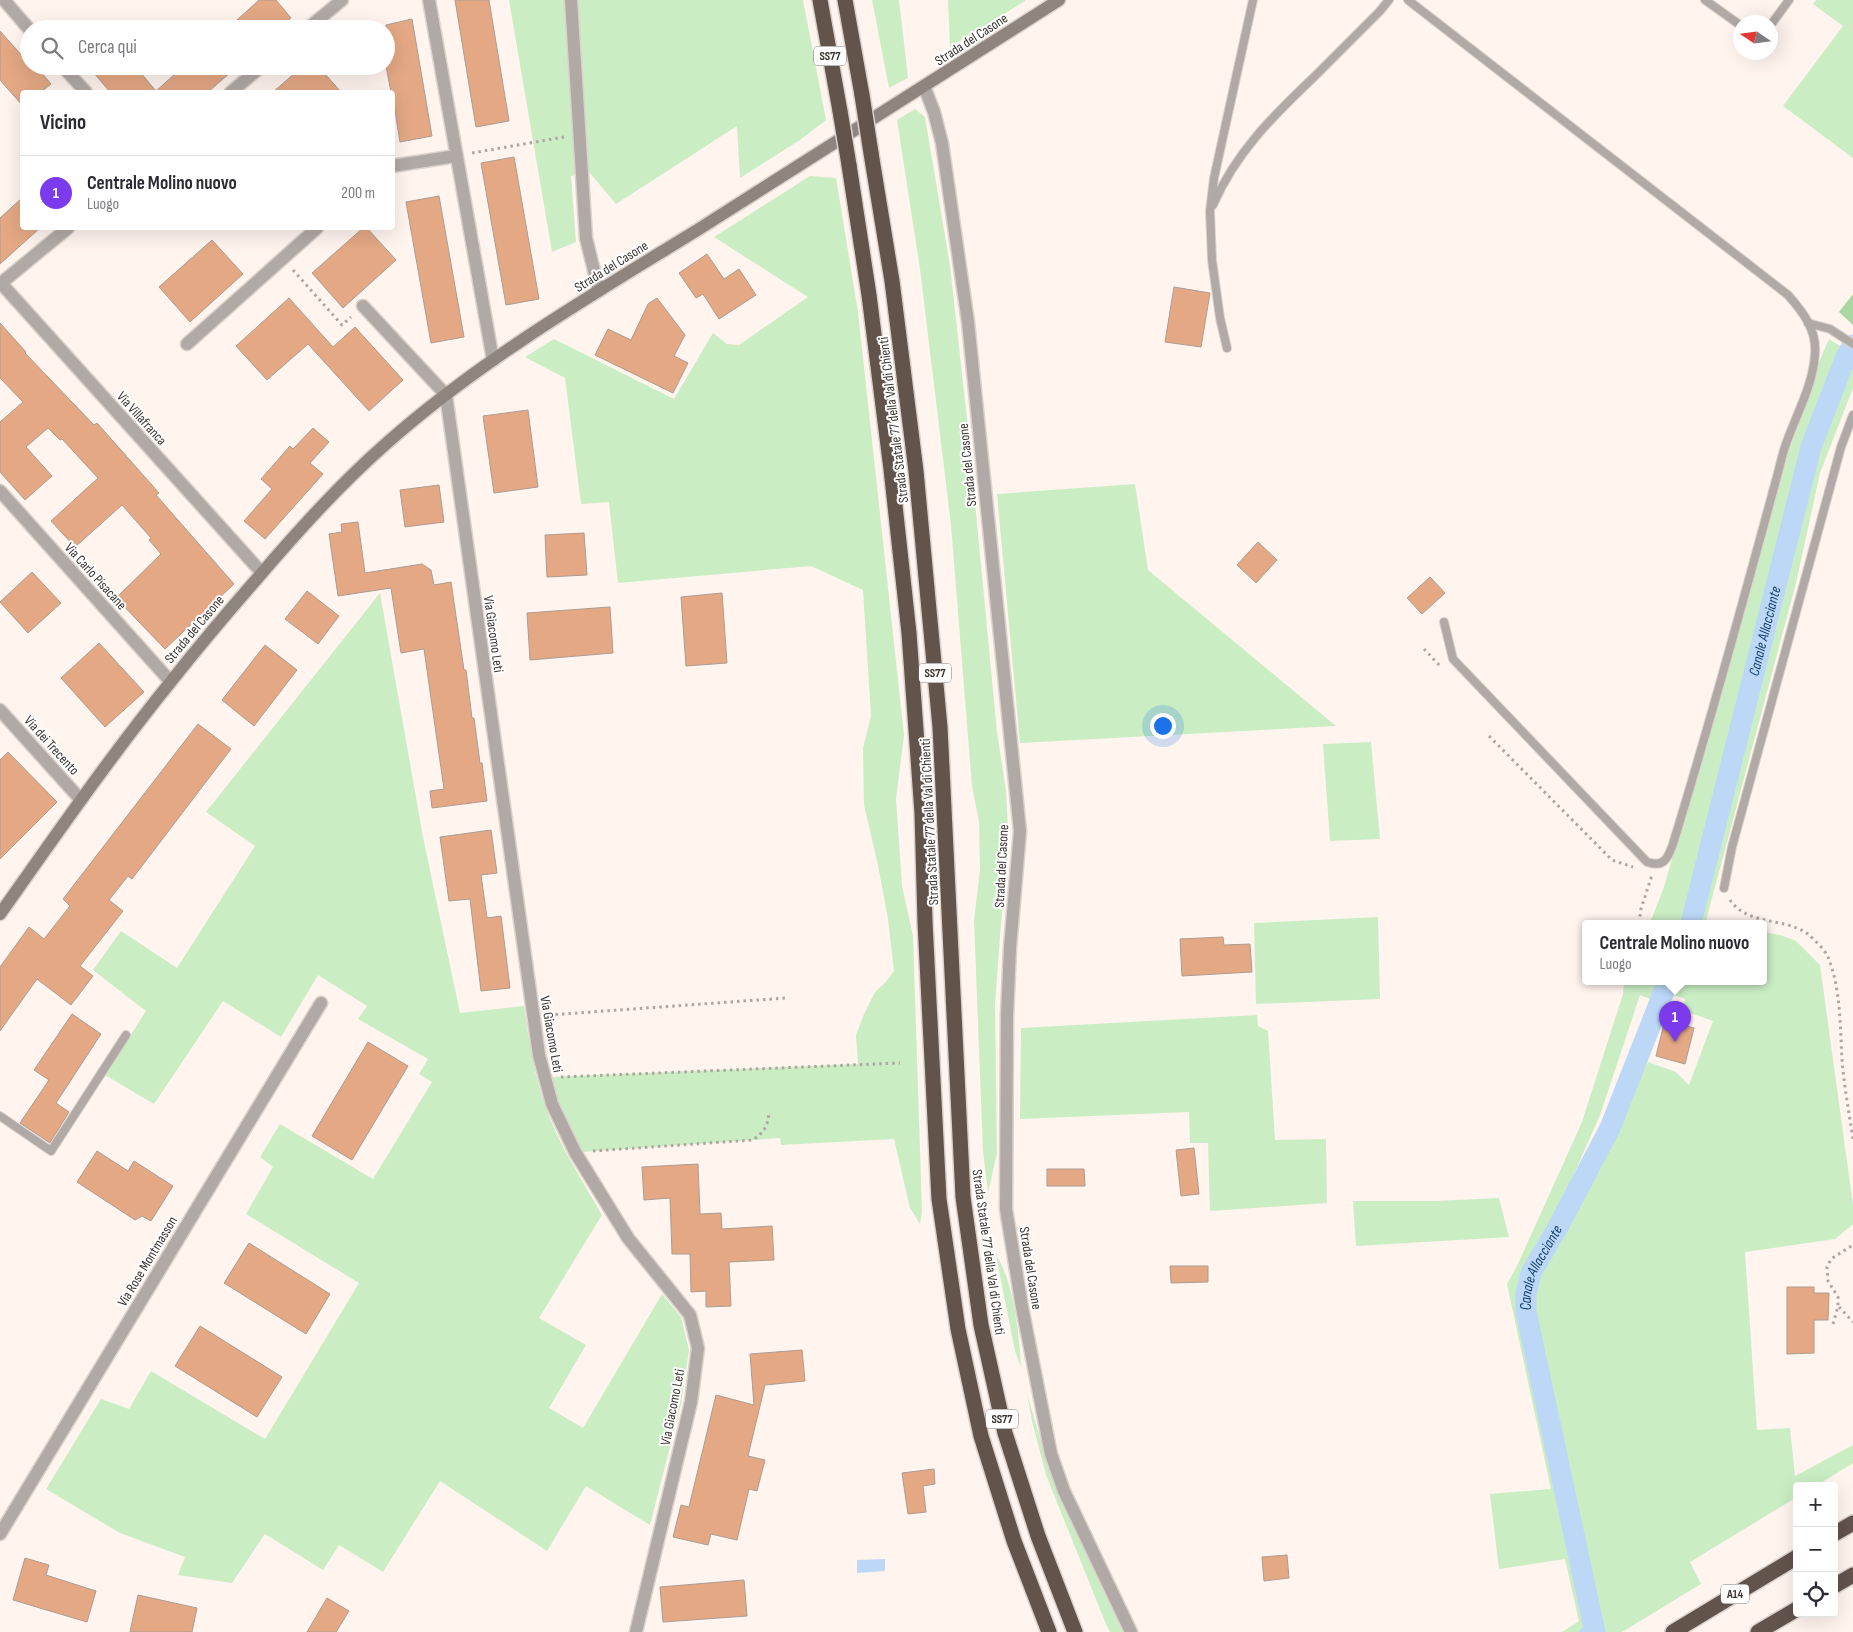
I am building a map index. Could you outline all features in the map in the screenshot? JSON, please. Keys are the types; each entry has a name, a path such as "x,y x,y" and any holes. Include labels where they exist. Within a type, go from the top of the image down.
{"highway":[{"name":"Strada Statale 77 della Val di Chienti","path":"820,0 840,111 872,314 910,643 922,813 925,922 939,1199 958,1329 981,1436 1014,1541 1049,1632"},
{"name":"Strada Statale 77 della Val di Chienti","path":"845,0 892,281 915,461 940,727 963,1197 981,1325 1005,1433 1038,1536 1075,1632"},
{"path":"1838,1531 1853,1522"},
{"name":"A14","path":"1673,1632 1793,1559"},
{"path":"1838,1583 1853,1574"},
{"path":"1758,1632 1793,1611"}],"street":[{"path":"4,0 21,20"},
{"path":"319,20 342,0"},
{"path":"429,0 493,360"},
{"path":"571,0 586,238 599,291"},
{"name":"Strada del Casone","path":"0,914 81,800 170,681 322,506 361,466 412,421 493,360 599,291 1059,0"},
{"path":"70,75 84,90"},
{"path":"233,90 251,75"},
{"name":"Strada del Casone","path":"924,86 934,112 942,142 968,322 1020,831 1010,948 1007,1016 1006,1210 1022,1307 1051,1454 1064,1491 1131,1632"},
{"path":"395,166 456,156"},
{"path":"0,283 66,230"},
{"path":"187,344 315,230"},
{"name":"Via Villafranca","path":"0,283 262,574"},
{"path":"363,306 446,396"},
{"name":"Via Giacomo Leti","path":"446,396 533,1016 545,1081 562,1128 617,1222 690,1315 698,1348 691,1402 636,1632"},
{"name":"Via Carlo Pisacane","path":"0,491 170,681"},
{"name":"Via dei Trecento","path":"0,710 81,800"},
{"name":"Via Rose Montmasson","path":"0,1534 321,1003"}],"lane":[{"path":"1227,348 1220,318 1212,260 1210,211 1214,178 1253,0"},
{"path":"1210,211 1235,163 1253,140 1276,114 1389,0"},
{"path":"1408,0 1788,295 1802,310 1814,336 1815,353 1812,374 1786,445 1722,678 1673,844 1669,855 1662,863 1655,865 1647,862 1453,659 1444,622"},
{"path":"1705,0 1733,20"},
{"path":"1778,15 1789,0"},
{"path":"1808,323 1830,329 1853,344"},
{"path":"1724,888 1732,847 1842,447 1853,415"},
{"path":"0,1116 51,1150 126,1035"}],"path":[{"path":"456,156 579,134"},
{"path":"282,259 342,325 363,306"},
{"path":"1490,736 1612,860 1636,868"},
{"path":"1639,920 1655,865"},
{"path":"1724,888 1731,902 1740,911 1766,920"},
{"path":"1767,920 1786,924 1808,934 1828,955 1838,1003 1842,1062 1853,1138"},
{"path":"533,1016 786,998"},
{"path":"560,1077 900,1062"},
{"path":"591,1151 753,1140 762,1134 766,1128 769,1112"},
{"path":"1833,1324 1838,1306 1838,1298 1828,1281 1827,1267 1831,1259 1853,1246"},
{"path":"1838,1306 1853,1322"}],"green space":[{"path":"509,0 803,0 826,120 800,140 740,178 737,126 616,204 589,172 571,176 576,242 552,252"},
{"path":"872,0 899,0 908,78 889,88"},
{"path":"948,0 1025,0 1025,1 950,47"},
{"path":"1816,0 1853,0 1853,158 1783,106 1843,26 1813,4"},
{"path":"915,109 925,117 950,266 967,419 997,732 1006,791 1009,848 995,1004 997,1153 988,1193 983,1151 974,920 980,870 979,821 972,786 951,525 920,269 897,120"},
{"path":"810,176 836,178 858,312 904,735 896,799 902,886 913,936 922,1211 920,1224 910,1208 894,1139 781,1145 780,1138 582,1152 557,1100 550,1077 858,1064 856,1035 864,1014 875,992 894,971 888,919 864,805 863,748 871,716 863,590 811,566 618,583 609,502 581,504 565,378 525,357 554,339 674,399 713,333 727,344 739,345 808,297 714,237"},
{"path":"1853,294 1853,325 1839,312"},
{"path":"1829,339 1853,354 1853,388 1820,473 1796,583 1706,920 1651,920 1664,887 1790,447"},
{"path":"1135,484 1148,570 1336,726 1020,743 997,494"},
{"path":"380,593 423,837 460,1013 524,1006 535,1069 545,1106 564,1148 602,1215 539,1318 586,1345 549,1408 583,1428 662,1294 681,1317 689,1350 681,1404 650,1525 586,1486 547,1551 440,1481 383,1572 339,1545 323,1570 265,1534 232,1583 178,1575 185,1557 120,1533 46,1489 101,1399 129,1409 151,1371 265,1439 359,1283 246,1214 273,1167 260,1157 280,1124 373,1179 432,1082 419,1074 428,1059 358,1019 367,1006 318,975 281,1037 223,1001 154,1104 105,1075 146,1011 93,970 121,931 177,968 255,846 206,812"},
{"path":"1371,742 1380,839 1330,841 1323,744"},
{"path":"1378,917 1380,999 1256,1004 1254,923"},
{"path":"1767,933 1796,941 1820,965 1853,1205 1853,1224 1835,1239 1745,1252 1757,1430 1790,1428 1795,1476 1853,1445 1853,1463 1822,1482 1793,1482 1793,1499 1690,1562 1701,1584 1622,1632 1562,1632 1579,1621 1565,1559 1499,1569 1490,1494 1551,1489 1507,1284 1517,1266 1582,1122 1623,994 1624,985 1767,985","holes":["1640,995 1668,1006 1674,995 1685,999 1682,1010 1713,1021 1689,1085 1676,1072 1648,1062 1625,1101 1600,1160 1577,1202 1560,1206 1600,1115"]},
{"path":"1257,1015 1258,1026 1268,1031 1275,1140 1326,1139 1327,1203 1210,1211 1208,1143 1190,1143 1189,1112 1020,1119 1021,1028"},
{"path":"1499,1198 1509,1237 1356,1246 1353,1201 1436,1201"},
{"path":"996,1255 1007,1279 1015,1309 1021,1367 1015,1351"},
{"path":"1027,1394 1051,1475 1064,1508 1123,1632 1110,1632 1106,1624 1046,1475"}],"water":[{"path":"885,1559 885,1571 857,1573 857,1560"}],"building":[{"path":"259,0 276,0 291,18 289,20 237,20"},
{"path":"455,0 489,0 509,121 476,127"},
{"path":"412,19 432,136 400,142 395,111 395,90 391,90 388,75 395,75 395,23"},
{"path":"0,31 20,53 20,75 44,75 51,84 44,90 20,90 20,103 0,80"},
{"path":"96,75 143,75 155,90 108,90"},
{"path":"174,75 228,75 210,90 157,90"},
{"path":"293,75 326,75 339,90 275,90"},
{"path":"514,157 539,299 506,305 481,163"},
{"path":"439,196 464,337 431,343 406,202"},
{"path":"20,200 20,230 38,230 0,264 0,218"},
{"path":"361,230 369,230 396,260 343,308 312,273"},
{"path":"212,240 243,274 190,322 159,287"},
{"path":"707,254 724,279 739,269 756,295 719,319 703,294 696,298 679,273"},
{"path":"1174,287 1210,293 1201,347 1165,342"},
{"path":"289,298 333,347 355,327 403,380 369,411 308,344 267,380 236,346"},
{"path":"657,298 685,335 674,356 688,363 673,393 595,355 608,329 631,340 648,304"},
{"path":"0,323 25,353 94,425 97,423 159,493 156,495 234,584 165,649 116,598 161,554 149,540 151,538 122,505 75,547 51,521 98,478 62,439 60,440 48,428 26,447 52,476 25,500 0,472 0,422 23,402 0,378"},
{"path":"528,410 538,487 494,493 483,416"},
{"path":"313,428 329,442 310,463 323,474 265,539 244,521 272,489 261,479 290,446 293,449"},
{"path":"439,485 444,522 405,527 400,490"},
{"path":"358,522 365,573 422,564 431,570 434,585 451,582 487,801 432,808 430,791 444,789 424,649 401,653 391,588 338,596 329,534 342,532 341,524"},
{"path":"584,533 587,575 547,577 545,535"},
{"path":"1258,542 1277,560 1256,583 1237,565"},
{"path":"32,572 61,603 28,633 0,602"},
{"path":"1430,577 1445,593 1422,614 1407,598"},
{"path":"307,591 339,616 318,644 285,619"},
{"path":"722,593 727,663 686,666 681,597"},
{"path":"610,607 613,653 530,660 527,613"},
{"path":"99,643 144,692 105,727 61,678"},
{"path":"265,645 297,670 254,726 222,700"},
{"path":"198,724 231,749 132,879 128,876 109,900 123,911 80,966 93,976 71,1005 37,979 0,1031 0,967 29,927 44,939 70,906 63,899"},
{"path":"8,752 57,802 0,859 0,760"},
{"path":"491,830 497,873 481,875 487,918 501,916 510,988 481,991 470,899 449,901 440,837"},
{"path":"1223,937 1224,945 1250,944 1252,972 1182,976 1180,939"},
{"path":"72,1014 101,1034 56,1103 69,1112 50,1143 20,1123 49,1080 34,1070"},
{"path":"1665,1020 1694,1028 1685,1064 1656,1056"},
{"path":"368,1042 408,1066 352,1160 312,1136"},
{"path":"1194,1148 1199,1194 1181,1196 1176,1150"},
{"path":"97,1151 128,1171 134,1161 173,1186 151,1221 142,1216 135,1220 77,1182"},
{"path":"698,1164 700,1214 721,1213 722,1229 772,1226 774,1260 729,1262 731,1306 706,1307 706,1291 691,1292 690,1254 672,1254 670,1198 644,1200 642,1167"},
{"path":"1047,1169 1084,1169 1085,1186 1047,1186"},
{"path":"249,1243 330,1294 306,1334 224,1283"},
{"path":"1170,1266 1208,1266 1208,1282 1171,1283"},
{"path":"1787,1287 1814,1287 1814,1293 1829,1293 1828,1320 1814,1320 1814,1353 1787,1354"},
{"path":"200,1326 282,1377 257,1417 175,1366"},
{"path":"802,1350 805,1381 765,1385 748,1456 765,1460 757,1491 749,1489 737,1540 711,1534 708,1545 673,1537 681,1505 689,1507 716,1395 754,1405 750,1354"},
{"path":"934,1469 935,1484 923,1486 926,1512 908,1514 902,1473"},
{"path":"1287,1555 1289,1578 1264,1581 1262,1557"},
{"path":"25,1558 49,1565 46,1575 96,1591 87,1622 13,1600"},
{"path":"744,1580 747,1616 663,1622 660,1587"},
{"path":"138,1595 197,1608 192,1632 130,1632"},
{"path":"327,1598 349,1611 336,1632 307,1632"}],"waterway":[{"name":"Canale Allacciante","path":"1692,920 1811,447 1845,359 1853,345"},
{"name":"Canale Allacciante","path":"1595,1632 1526,1312 1526,1294 1531,1273 1558,1227 1610,1128 1666,985"},
{"path":"1582,1632 1593,1623"}],"place":[{"name":"Centrale Molino nuovo","path":"1675,1042"}]}
